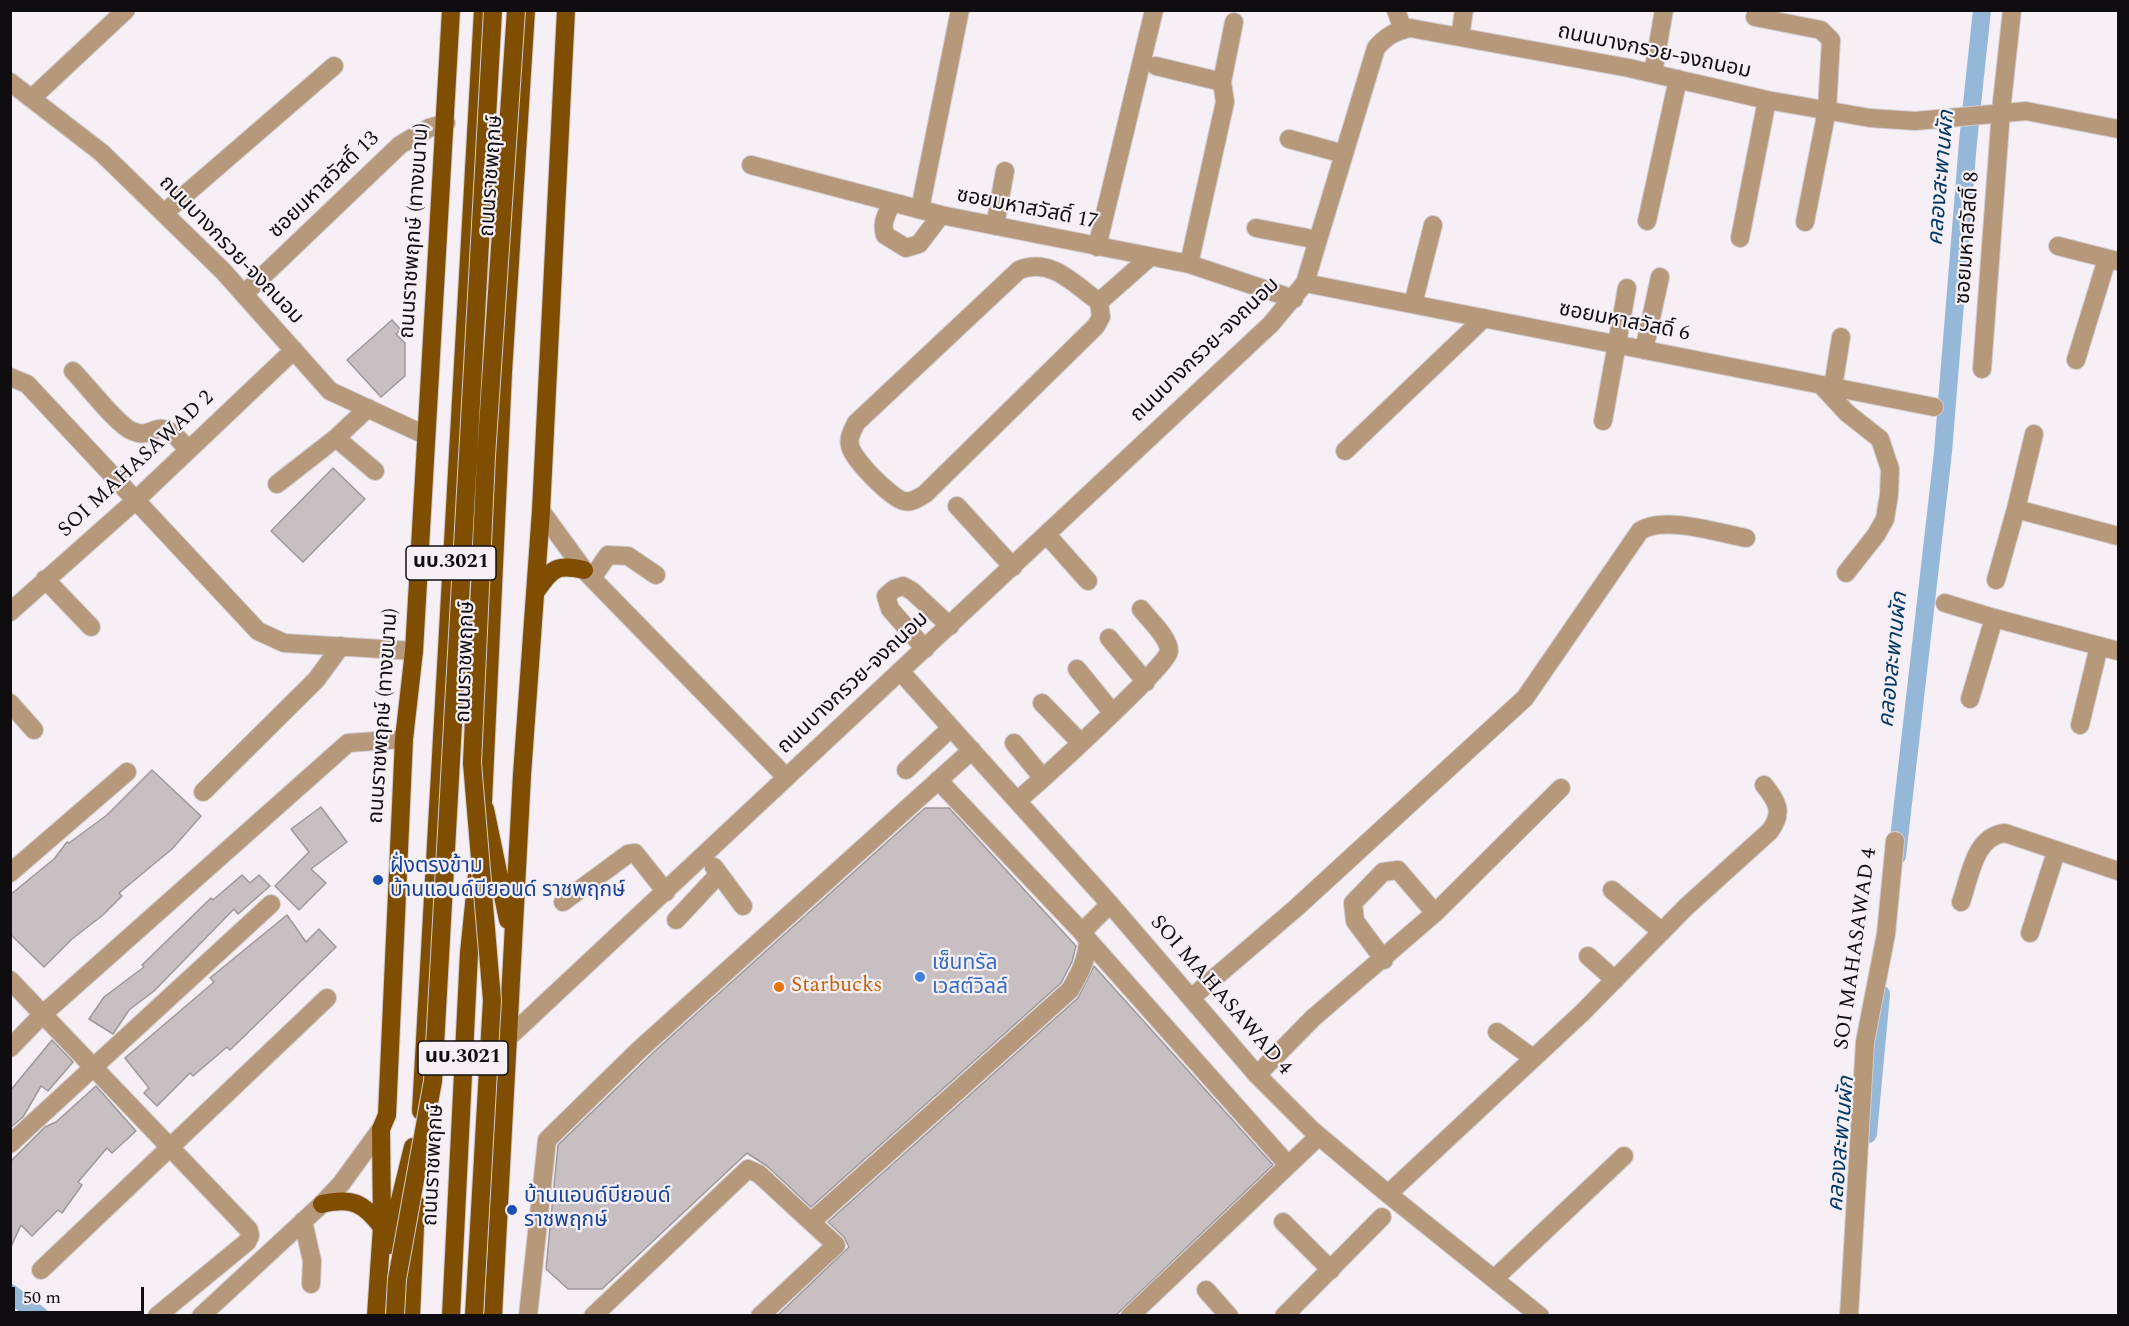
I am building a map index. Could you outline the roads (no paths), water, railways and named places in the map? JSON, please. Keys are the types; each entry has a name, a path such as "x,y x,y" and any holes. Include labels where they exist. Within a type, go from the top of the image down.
{"main road":[{"name":"ถนนราชพฤกษ์ (ทางขนาน)","path":"376,1316 382,1227 381,1129 387,1115 404,739 414,651 451,10"},
{"name":"ถนนราชพฤกษ์","path":"411,1316 483,10"},
{"path":"395,1316 398,1279 433,1081 493,10"},
{"path":"474,1316 492,1000 472,763 486,456 516,10"},
{"name":"ถนนราชพฤกษ์","path":"451,1316 469,953 484,801 501,394 526,10"},
{"path":"541,511 566,11"},
{"name":"นบ.3021","path":"492,1316 541,511"},
{"path":"536,591 550,571 566,566 588,574"},
{"path":"484,801 513,946"},
{"path":"378,1291 421,1117"},
{"path":"322,1204 336,1201 359,1204 369,1209 382,1227"}],"street":[{"path":"33,97 126,10"},
{"path":"920,209 960,10"},
{"path":"1097,247 1154,10"},
{"path":"1396,10 1403,30"},
{"path":"1460,37 1464,10"},
{"path":"1653,73 1664,10"},
{"name":"ซอยมหาสวัสดิ์ 8","path":"1982,369 2001,111 2012,10"},
{"path":"1755,17 1821,30 1828,35 1832,47 1827,110 1805,222"},
{"path":"1189,264 1225,102 1222,82 1234,22"},
{"name":"ถนนบางกรวย-จงถนอม","path":"508,1038 1013,567 1294,300 1305,283 1377,48 1385,38 1410,28 1653,73 1767,100 1870,118 1933,120 2001,111 2026,111 2118,129"},
{"path":"164,213 334,66"},
{"path":"1156,66 1222,82"},
{"path":"1647,221 1678,79"},
{"name":"ถนนบางกรวย-จงถนอม","path":"10,82 33,97 102,153 244,294 330,391 425,435"},
{"path":"1740,238 1767,100"},
{"name":"ซอยมหาสวัสดิ์ 13","path":"244,294 400,145 429,128 446,123"},
{"path":"1289,139 1344,154"},
{"name":"ซอยมหาสวัสดิ์ 17","path":"751,165 941,215 1189,264 1294,300"},
{"path":"995,226 1005,171"},
{"path":"892,202 883,222 883,229 885,235 906,248 919,244 941,215"},
{"path":"1413,304 1433,225"},
{"path":"1256,228 1318,240"},
{"path":"2058,246 2113,260 2076,360"},
{"path":"1099,302 1150,257"},
{"path":"1031,265 1043,265 1099,302 1101,317 1096,326 925,494 915,500 897,498 855,458 849,446 850,436 856,423 1019,270 1031,265"},
{"path":"1644,350 1660,276"},
{"name":"ซอยมหาสวัสดิ์ 6","path":"1305,283 1934,407"},
{"path":"1603,421 1627,288"},
{"path":"1345,451 1484,318"},
{"path":"1841,337 1827,386 1847,413 1880,440 1890,469 1885,519 1876,535 1846,573"},
{"name":"SOI MAHASAWAD 2","path":"10,612 136,500 294,350"},
{"path":"73,371 125,427 140,433 157,428 167,429 176,434 188,450"},
{"path":"10,377 27,384 258,632 284,643 414,651"},
{"path":"277,484 336,438 368,408"},
{"path":"1996,580 2034,434"},
{"path":"336,438 375,471"},
{"path":"957,506 1013,567"},
{"path":"2016,509 2118,537"},
{"path":"541,511 588,574 786,777"},
{"path":"1191,998 1296,908 1525,698 1640,531 1647,526 1662,523 1746,538"},
{"path":"1047,535 1088,581"},
{"path":"588,574 608,555 628,556 656,575"},
{"path":"45,579 91,627"},
{"path":"925,649 890,609 886,596 894,589 903,586 912,591 950,626"},
{"path":"1945,603 2118,651"},
{"path":"1017,801 1146,682 1168,657 1169,649 1141,609"},
{"path":"1970,699 1994,618"},
{"path":"1109,638 1146,682"},
{"path":"203,792 316,680 341,646"},
{"path":"2080,725 2099,646"},
{"path":"1077,669 1112,712"},
{"name":"SOI MAHASAWAD 4","path":"900,671 1110,904 1257,1075 1319,1136 1540,1316"},
{"path":"10,703 34,730"},
{"path":"1042,703 1080,742"},
{"path":"906,770 951,728"},
{"path":"10,1048 42,1015 348,743 404,739"},
{"path":"1014,743 1043,778"},
{"path":"528,1316 547,1140 639,1050 972,750"},
{"path":"10,873 127,772"},
{"path":"938,780 1085,936 1288,1165"},
{"path":"1388,1194 1533,1059 1777,821 1777,802 1764,785"},
{"path":"1257,1075 1313,1018 1384,960 1435,913 1561,788"},
{"path":"1961,902 1979,851 1985,840 1993,834 2006,833 2056,852 2118,871"},
{"name":"SOI MAHASAWAD 4","path":"1849,1316 1865,1042 1886,934 1895,841"},
{"path":"2030,933 2056,852"},
{"path":"563,902 628,854 635,853 643,860 666,892"},
{"path":"705,856 743,906"},
{"path":"1384,960 1355,921 1352,910 1353,903 1383,873 1398,870 1435,913"},
{"path":"676,920 719,874"},
{"path":"1612,890 1662,932"},
{"path":"10,1144 271,904"},
{"path":"811,1222 1070,990 1083,968 1085,936 1110,904"},
{"path":"1588,956 1615,980"},
{"path":"10,980 249,1230 250,1236 247,1242 157,1316"},
{"path":"41,1270 327,998"},
{"path":"1497,1032 1533,1059"},
{"path":"201,1316 322,1204 341,1184 381,1129"},
{"path":"1130,1316 1319,1136"},
{"path":"1494,1279 1624,1156"},
{"path":"593,1316 748,1169 759,1174 836,1245 760,1316"},
{"path":"1284,1316 1382,1217"},
{"path":"303,1221 312,1261 312,1284"},
{"path":"1283,1222 1331,1270"},
{"path":"1206,1290 1229,1316"}],"waterway":[{"name":"คลองสะพานผัก","path":"1897,856 1943,452 1968,142 1982,10"},
{"name":"คลองสะพานผัก","path":"1868,1134 1881,994"},
{"path":"10,1293 40,1316"}],"place":[{"name":"ฝั่งตรงข้าม บ้านแอนด์บียอนด์ ราชพฤกษ์","path":"378,880"},
{"name":"เซ็นทรัล เวสต์วิลล์","path":"920,977"},
{"name":"Starbucks","path":"779,987"},
{"name":"บ้านแอนด์บียอนด์ ราชพฤกษ์","path":"512,1210"}]}
